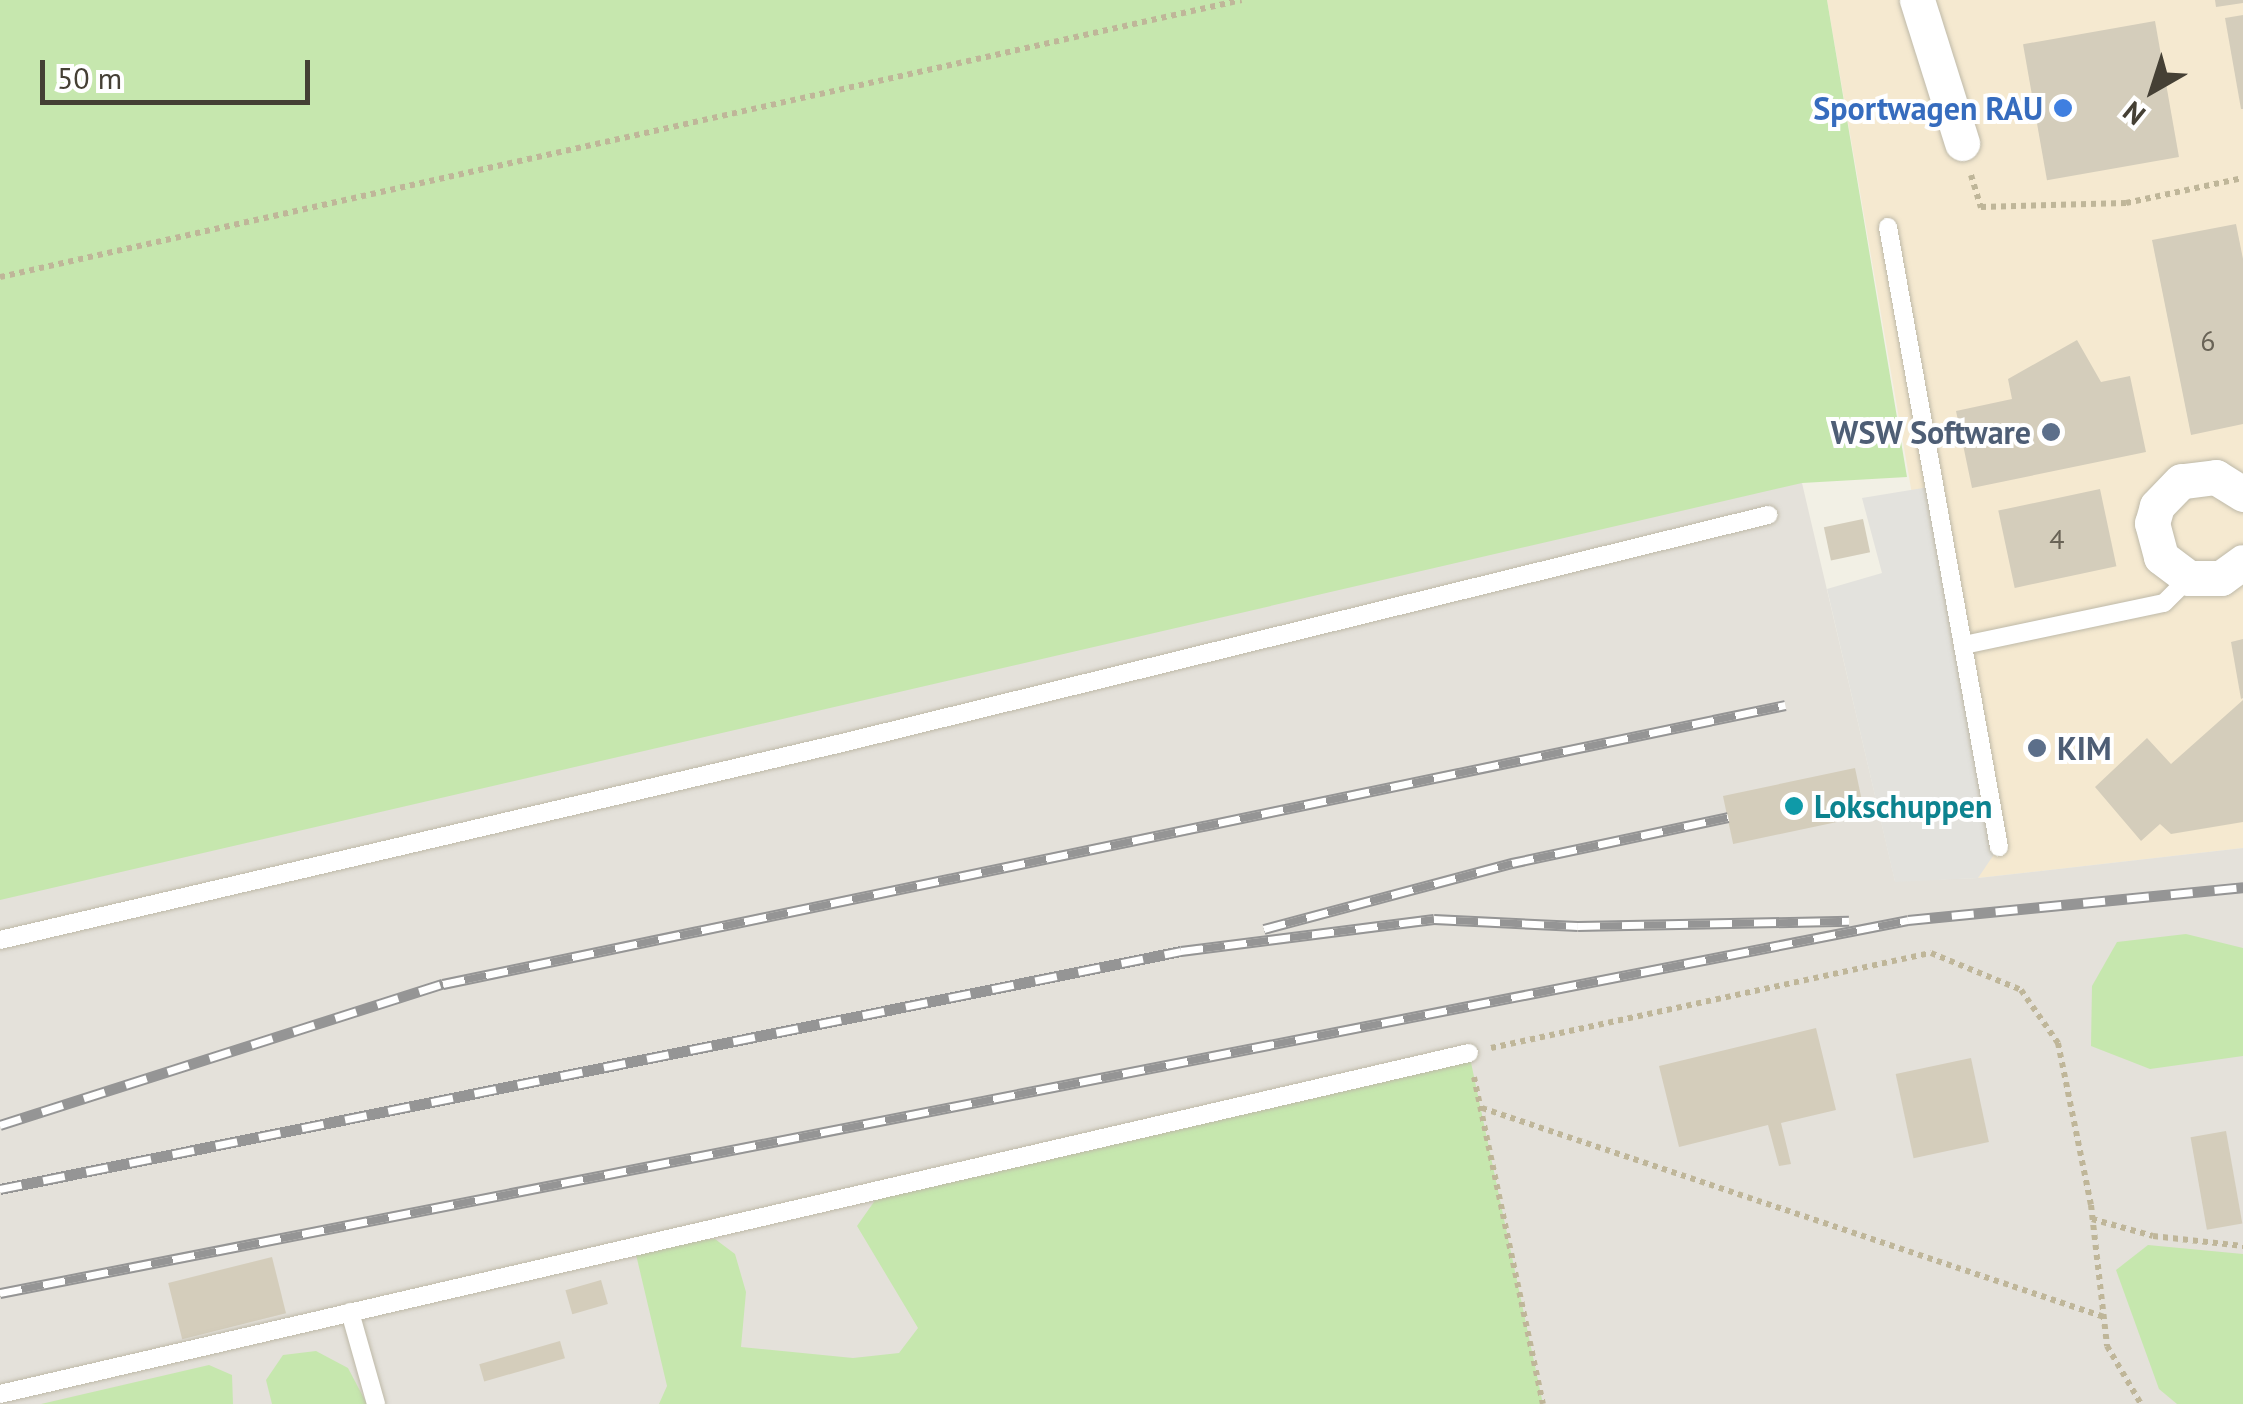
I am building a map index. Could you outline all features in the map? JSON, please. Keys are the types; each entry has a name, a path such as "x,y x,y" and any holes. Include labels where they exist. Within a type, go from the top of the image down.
{"street":[{"path":"1918,0 1962,143"},
{"path":"2243,494 2216,477 2198,476 2181,481 2157,506 2154,541 2173,570 2189,578 2221,578 2243,562"}],"lane":[{"path":"1888,227 1999,847"},
{"path":"0,940 846,742 1768,515"},
{"path":"1964,646 2164,604 2189,578"},
{"path":"0,1394 1469,1053"},
{"path":"350,1312 376,1404"}],"path":[{"path":"0,277 1240,0"},
{"path":"1962,143 1981,207 2126,204 2243,178"},
{"path":"1543,1404 1469,1053 1931,953 2020,990 2058,1043 2092,1219 2108,1346 2141,1404"},
{"path":"1480,1108 2104,1317"},
{"path":"2092,1219 2172,1240 2243,1246"}],"shaded area":[{"path":"0,0 1802,483 1895,881 1978,878 2243,848 2243,1404 0,1404"},
{"path":"1827,0 2243,0 2243,848 1978,878"},
{"path":"1935,486 1999,847 1978,878 1895,882 1827,589 1882,573 1862,498"}],"green space":[{"path":"0,0 1827,0 1907,477 1802,483 0,900"},
{"path":"2186,934 2243,948 2243,1056 2150,1069 2091,1046 2092,986 2117,942"},
{"path":"1469,1053 1543,1404 659,1404 667,1386 634,1246 715,1239 735,1254 746,1292 741,1347 853,1358 899,1353 918,1328 857,1226 883,1189"},
{"path":"2148,1245 2243,1254 2243,1404 2177,1404 2159,1389 2116,1270"},
{"path":"316,1351 348,1368 367,1404 272,1404 266,1380 283,1355"},
{"path":"209,1365 232,1375 233,1404 41,1404"}],"building":[{"path":"2215,0 2243,0 2243,3 2216,7"},
{"path":"2243,15 2243,109 2241,109 2225,18"},
{"path":"2155,21 2179,157 2047,180 2023,44"},
{"path":"2236,224 2243,259 2243,424 2191,435 2152,240"},
{"name":"WSW Software","path":"2077,340 2101,382 2130,376 2146,452 1972,488 1956,411 2012,399 2008,379"},
{"path":"2100,489 2116,566 2015,588 1998,511"},
{"path":"1863,519 1870,552 1831,561 1824,527"},
{"path":"2243,639 2243,698 2241,699 2231,642"},
{"path":"2243,700 2243,822 2171,834 2160,824 2141,841 2095,787 2147,738 2171,764"},
{"name":"Lokschuppen","path":"1855,768 1865,816 1733,844 1723,796"},
{"path":"1816,1028 1836,1110 1781,1123 1791,1164 1779,1166 1768,1125 1679,1147 1659,1066"},
{"path":"1971,1058 1989,1142 1914,1158 1896,1074"},
{"path":"2226,1131 2242,1224 2207,1230 2191,1137"},
{"path":"272,1257 286,1313 182,1339 168,1283"},
{"path":"601,1280 608,1304 572,1314 565,1290"},
{"path":"560,1341 565,1358 484,1381 479,1364"}],"railway":[{"path":"0,1125 443,984 1785,705"},
{"path":"1264,929 1512,863 1728,817"},
{"path":"0,1293 1908,920 2243,887"},
{"path":"0,1189 1181,951 1434,919 1578,926 1849,921"}],"place":[{"name":"Sportwagen RAU","path":"2063,108"},
{"name":"WSW Software","path":"2051,432"},
{"name":"KIM","path":"2037,748"},
{"name":"Lokschuppen","path":"1794,806"}]}
